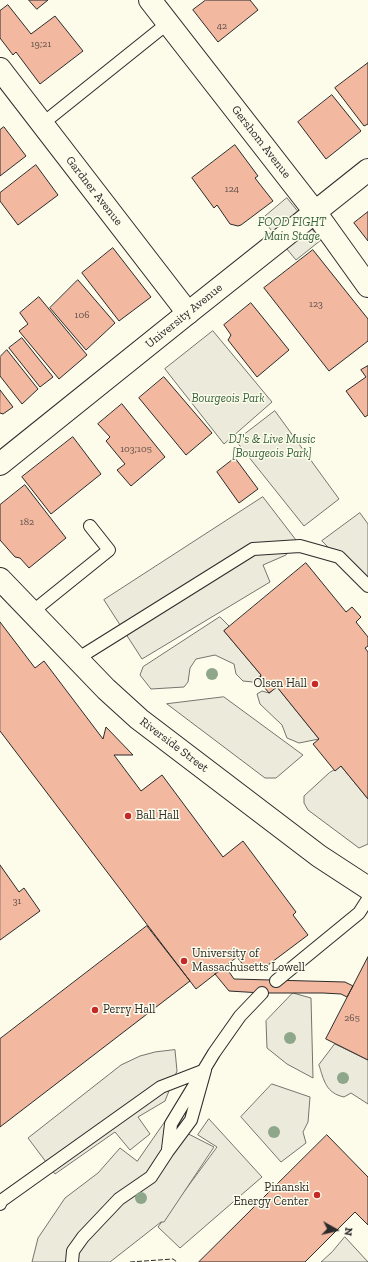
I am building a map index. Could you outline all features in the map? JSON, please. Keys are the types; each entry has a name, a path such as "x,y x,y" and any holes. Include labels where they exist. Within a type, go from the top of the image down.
{"main road":[{"name":"Gershom Avenue","path":"159,7 315,212 368,286"},
{"name":"Gardner Avenue","path":"0,69 188,313"},
{"name":"University Avenue","path":"0,464 368,170"},
{"name":"Riverside Street","path":"0,579 106,689 139,719 319,856 368,888"}],"lane":[{"path":"42,124 159,7"},
{"path":"32,612 109,550 90,526"},
{"path":"77,659 253,549 300,546 339,558 368,586"},
{"path":"276,981 359,913 368,899"},
{"path":"72,1262 73,1251 83,1237 119,1199 151,1177 168,1151 171,1124 214,1053 240,1016 262,993"},
{"path":"0,1204 1,1201 161,1087 205,1070"}],"green space":[{"name":"FOOD FIGHT Main Stage","path":"287,198 321,240 296,260 262,219"},
{"name":"Bourgeois Park","path":"213,331 272,402 224,444 165,369"},
{"name":"DJ's & Live Music [Bourgeois Park]","path":"275,411 339,499 304,526 236,441"},
{"path":"220,617 229,626 224,631 261,675 253,682 243,681 236,674 234,664 215,655 196,659 190,668 188,682 184,687 151,689 140,675 143,667"},
{"path":"277,687 319,739 299,743 287,738 282,725 260,704 257,694 262,691 269,693"},
{"path":"224,697 303,755 276,778 265,778 167,704"},
{"path":"341,766 368,799 368,844 359,848 308,810 304,803 304,796 329,773"},
{"path":"293,993 311,998 313,1078 287,1064 267,1048 266,1021"},
{"path":"335,1044 368,1060 368,1104 351,1093 344,1097 333,1093 327,1086 319,1065"},
{"path":"272,1084 310,1097 308,1122 303,1132 306,1143 281,1162 241,1117"},
{"path":"209,1119 262,1177 180,1248 158,1227 217,1147 198,1135"}],"shaded area":[{"path":"263,497 296,540 286,555 263,565 270,582 142,659 104,600"},
{"path":"360,513 368,524 368,588 322,541"},
{"path":"175,1050 177,1071 165,1101 138,1117 150,1134 130,1150 115,1132 55,1174 28,1138 121,1065 140,1056 155,1052"},
{"path":"165,1122 214,1147 164,1222 161,1222 110,1262 32,1262 38,1238 65,1198 98,1173 120,1148 137,1161"},
{"path":"345,1237 368,1262 321,1262 332,1252"}],"building":[{"path":"29,0 48,0 37,9"},
{"path":"206,0 250,0 258,10 218,42 193,10"},
{"path":"8,5 31,34 55,16 83,51 40,84 16,52 13,55 0,38 0,11"},
{"path":"368,63 368,124 364,126 335,88"},
{"path":"332,95 361,131 326,159 298,122"},
{"path":"4,127 26,156 0,176 0,130"},
{"path":"235,145 258,176 255,178 273,201 238,226 230,224 217,205 214,208 192,178"},
{"path":"36,165 58,195 18,225 0,201 0,193"},
{"path":"368,212 368,241 354,223"},
{"path":"113,248 151,297 119,321 82,273"},
{"path":"313,250 368,319 368,341 329,371 264,288"},
{"path":"78,280 115,323 86,350 50,308"},
{"path":"39,297 87,355 59,379 19,331 28,324 20,313"},
{"path":"251,303 289,350 257,377 228,340 231,335 224,325"},
{"path":"22,338 53,377 40,387 9,348"},
{"path":"7,350 38,389 22,404 0,376 0,357"},
{"path":"368,366 368,415 365,417 346,391 366,377 361,370"},
{"path":"164,377 212,433 186,455 139,398"},
{"path":"0,390 13,407 3,414 0,413"},
{"path":"122,404 165,457 131,486 117,470 125,464 106,441 110,437 98,424"},
{"path":"73,437 101,474 51,514 22,477"},
{"path":"235,458 258,489 239,503 217,472"},
{"path":"25,485 66,538 29,568 20,558 15,557 0,540 0,505"},
{"name":"Olsen Hall","path":"306,563 346,612 352,607 361,617 356,622 368,637 368,646 365,648 368,652 368,799 341,766 335,771 313,744 319,739 277,687 269,693 259,681 261,675 224,631"},
{"name":"Ball Hall","path":"0,622 35,668 44,661 103,739 106,727 133,755 114,755 141,791 162,775 223,857 243,841 296,912 293,915 308,935 260,971 247,970 237,957 196,989 0,731"},
{"path":"0,865 19,892 24,888 40,911 0,940"},
{"name":"Perry Hall","path":"147,926 190,981 0,1127 0,1039"},
{"path":"368,957 368,1060 326,1039"},
{"path":"225,966 234,979 345,982 353,986 347,997 341,994 323,993 262,993 229,991 215,974"},
{"name":"Pinanski Energy Center","path":"327,1135 368,1177 368,1225 355,1212 305,1262 199,1262"}],"fence":[{"path":"130,1262 173,1259 177,1262"}],"place":[{"name":"Olsen Hall","path":"315,684"},
{"name":"Ball Hall","path":"128,816"},
{"name":"University of Massachusetts Lowell","path":"184,961"},
{"name":"Perry Hall","path":"95,1010"},
{"name":"Pinanski Energy Center","path":"317,1195"}]}
